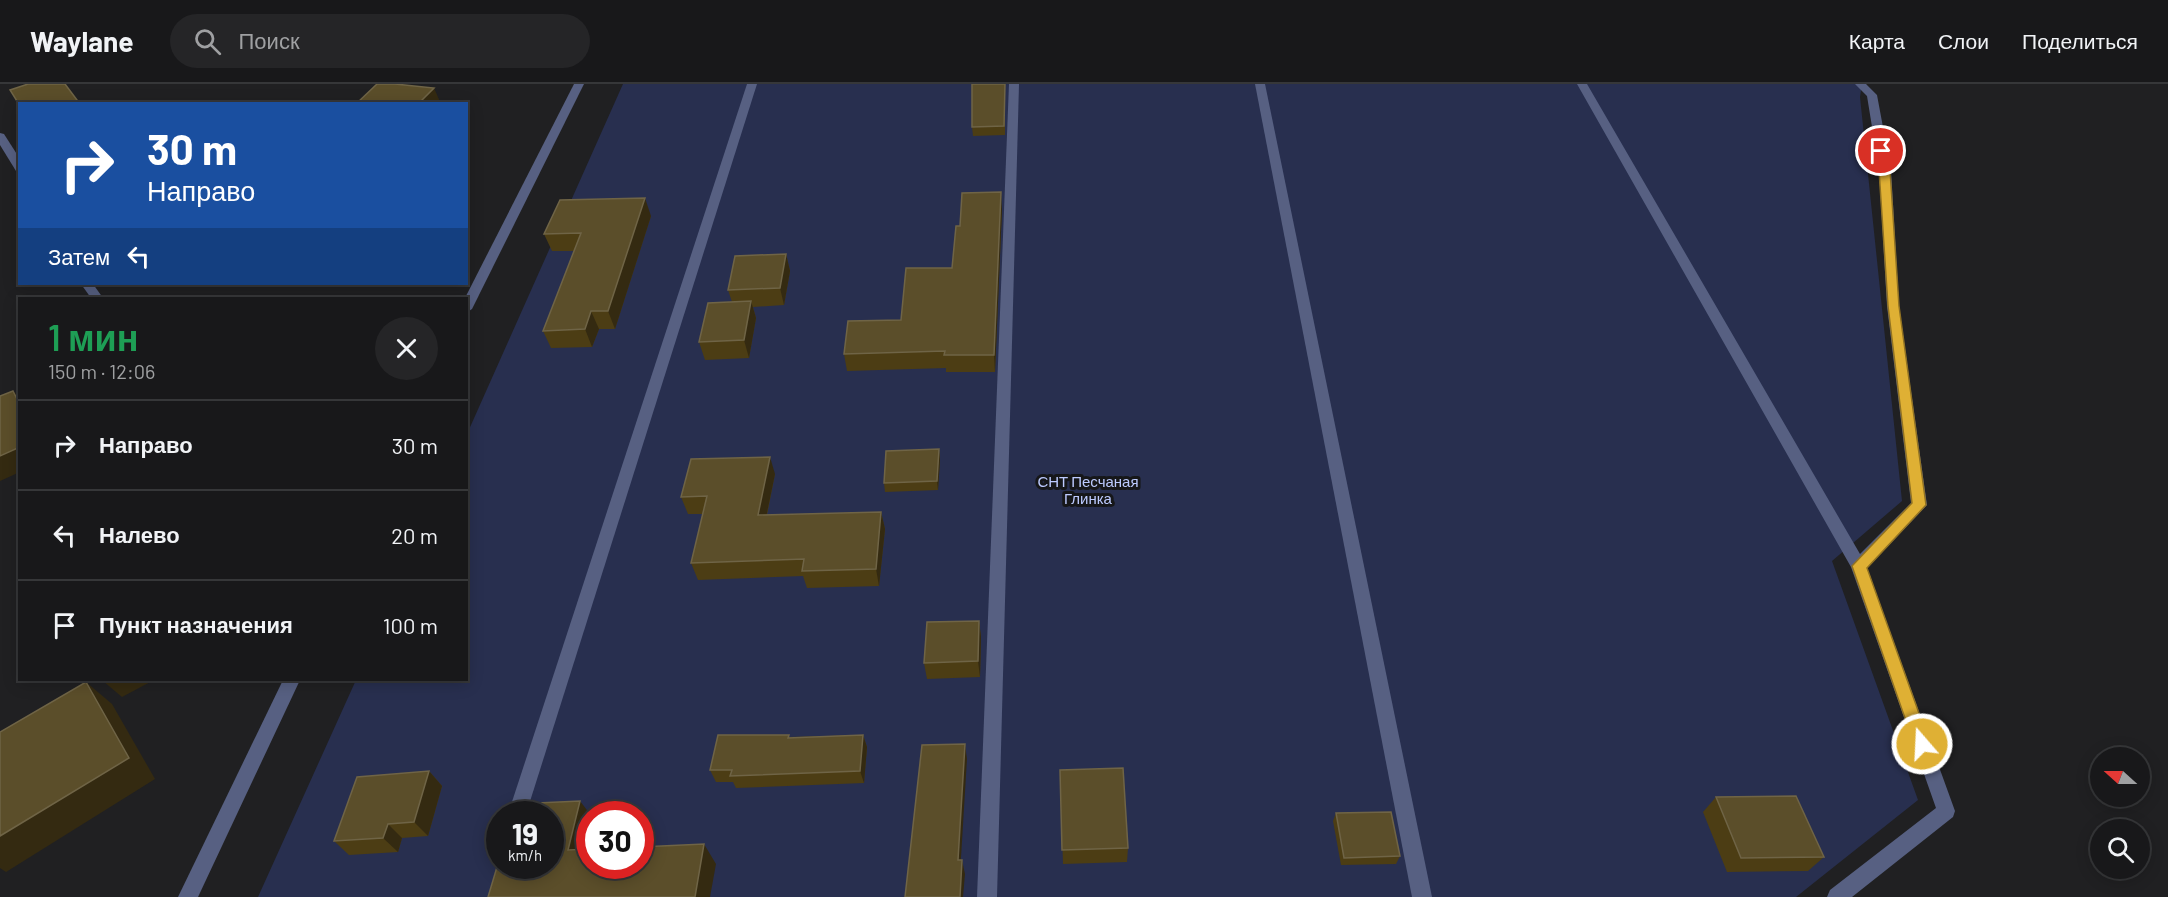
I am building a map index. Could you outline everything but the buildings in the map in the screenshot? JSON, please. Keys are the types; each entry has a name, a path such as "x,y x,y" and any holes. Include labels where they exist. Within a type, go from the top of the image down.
{"street":[{"path":"468,305 579,84"},
{"path":"521,801 752,84"},
{"path":"987,897 1014,84"},
{"path":"1260,84 1422,897"},
{"path":"1582,84 1859,566 1946,811 1837,897"},
{"path":"1859,566 1919,505 1893,306 1885,170 1872,90 1860,84"},
{"path":"0,136 18,166"},
{"path":"188,897 291,681"}],"green space":[{"name":"СНТ Песчаная Глинка","path":"623,84 1862,84 1860,97 1902,501 1832,561 1918,800 1796,897 258,897 356,681 468,681 468,432"}],"route":[{"path":"1881,151 1885,170 1893,306 1919,505 1859,566 1922,744"}]}
